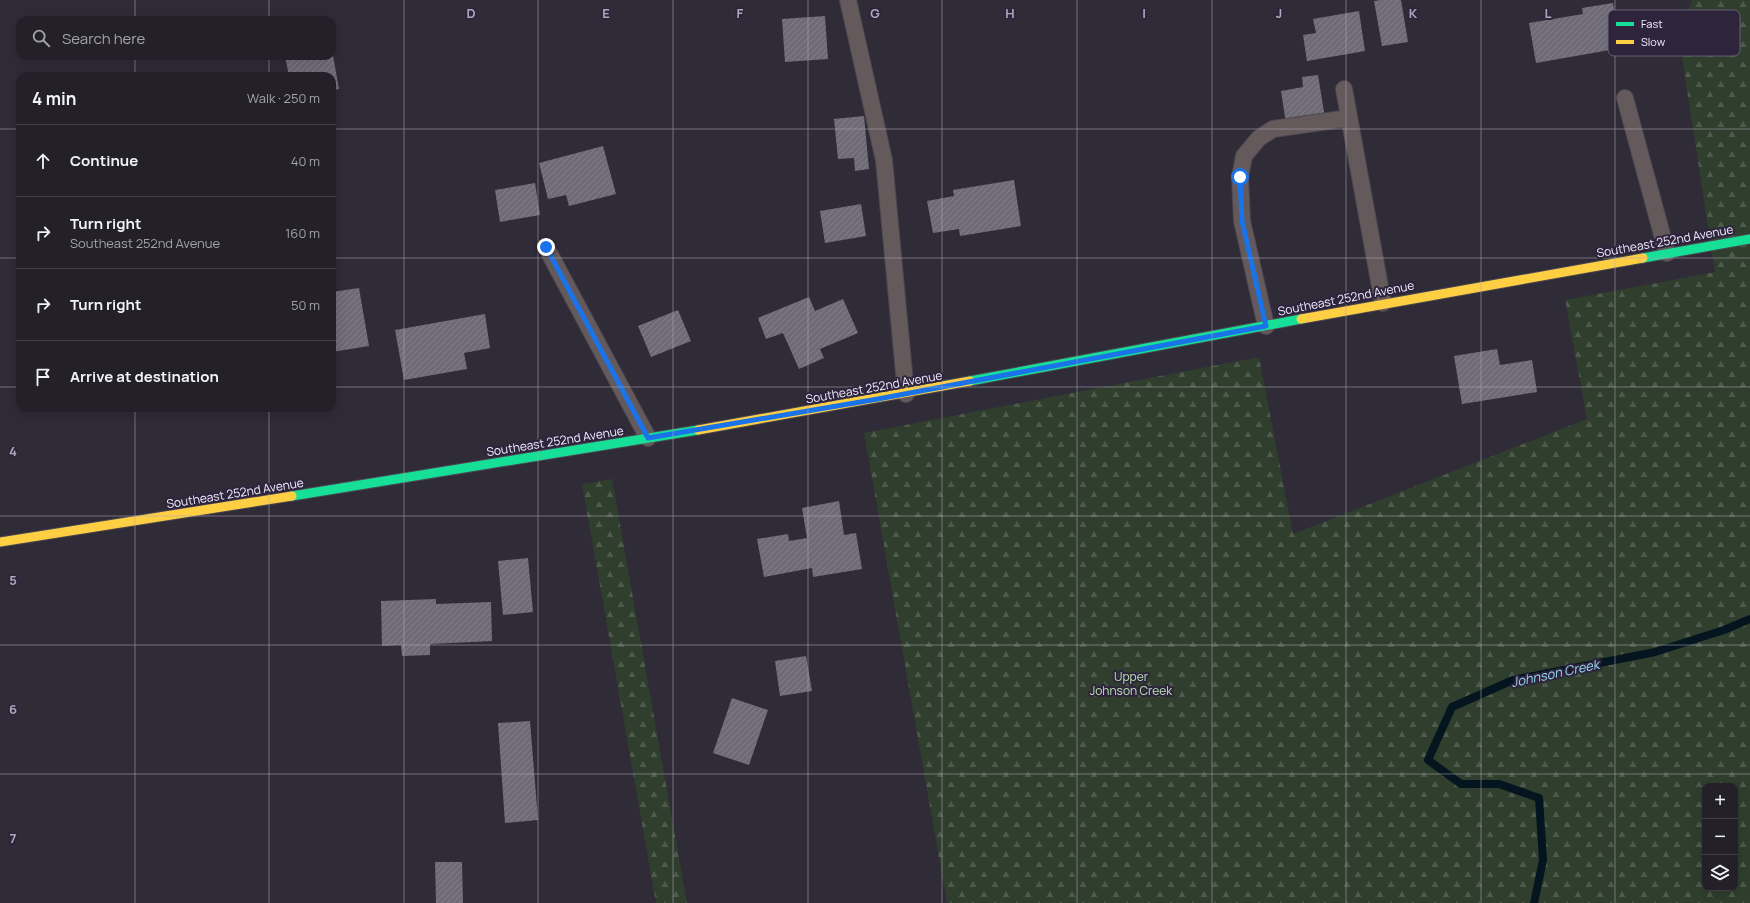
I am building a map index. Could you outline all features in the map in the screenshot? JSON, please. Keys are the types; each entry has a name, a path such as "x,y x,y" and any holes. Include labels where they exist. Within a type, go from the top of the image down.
{"street":[{"name":"Southeast 252nd Avenue","path":"0,542 648,438 906,394 1383,303 1750,239"}],"lane":[{"path":"848,0 884,160 906,394"},
{"path":"1344,89 1383,303"},
{"path":"1625,98 1667,253"},
{"path":"1266,326 1242,221 1240,177 1244,156 1259,138 1272,129 1349,118"},
{"path":"546,247 648,438"}],"green space":[{"name":"Upper Johnson Creek","path":"1692,0 1750,0 1750,903 947,903 864,433 1259,357 1293,534 1587,419 1565,300 1715,272 1682,56 1740,56 1740,10 1689,10"},
{"path":"612,479 687,903 656,903 582,484"}],"building":[{"path":"1401,0 1408,42 1382,46 1374,1"},
{"path":"1613,3 1614,10 1608,10 1608,50 1536,63 1529,23 1583,14 1582,8"},
{"path":"1359,11 1365,51 1307,61 1303,35 1316,33 1313,19"},
{"path":"825,16 828,59 785,62 782,19"},
{"path":"286,60 334,60 336,72 288,72"},
{"path":"336,72 339,89 336,89"},
{"path":"1318,75 1325,118 1286,124 1281,91 1303,87 1302,77"},
{"path":"864,116 869,169 855,171 854,158 838,159 834,119"},
{"path":"603,146 616,194 569,206 566,195 548,199 539,163"},
{"path":"1014,180 1021,226 960,236 959,229 933,233 927,201 954,196 953,190"},
{"path":"535,183 540,215 500,222 495,190"},
{"path":"861,204 866,236 825,243 820,211"},
{"path":"359,288 369,346 336,351 336,291"},
{"path":"809,297 815,311 843,299 858,333 820,349 824,358 799,369 783,333 766,339 758,318"},
{"path":"678,310 691,341 651,357 638,326"},
{"path":"485,314 490,348 464,353 467,369 404,380 395,330"},
{"path":"1497,349 1500,365 1532,360 1537,392 1462,404 1454,356"},
{"path":"839,501 844,535 856,533 862,569 813,577 812,568 764,577 757,539 788,534 789,541 807,538 802,508"},
{"path":"528,558 533,612 503,615 498,561"},
{"path":"436,599 436,604 491,602 492,641 430,644 430,655 402,656 401,645 382,646 381,601"},
{"path":"806,656 812,691 780,696 775,661"},
{"path":"732,698 768,710 749,765 713,753"},
{"path":"530,721 538,820 505,823 498,723"},
{"path":"435,862 462,862 463,903 436,903"}],"waterway":[{"name":"Johnson Creek","path":"1534,903 1543,860 1539,798 1499,784 1461,784 1428,760 1452,707 1513,680 1655,652 1724,630 1750,619"}],"traffic: fast":[{"path":"1643,258 1750,239"},
{"path":"970,381 1301,319"},
{"path":"292,496 698,430"}],"traffic: slow":[{"path":"1301,319 1643,258"},
{"path":"698,430 970,381"},
{"path":"0,542 292,496"}],"route":[{"path":"546,247 648,438 878,399 1266,326 1242,221 1240,177"}]}
